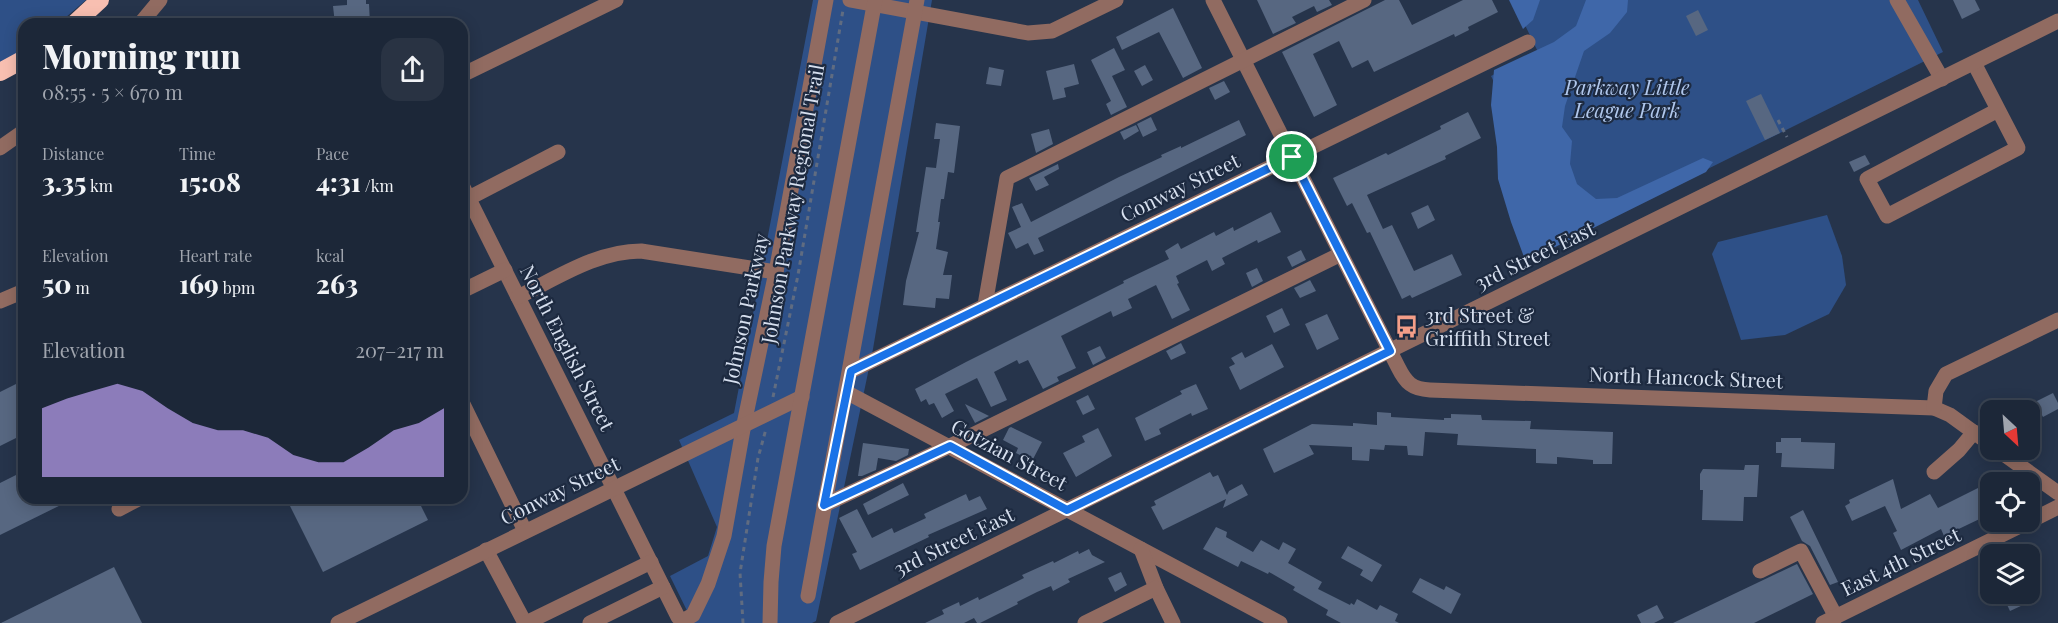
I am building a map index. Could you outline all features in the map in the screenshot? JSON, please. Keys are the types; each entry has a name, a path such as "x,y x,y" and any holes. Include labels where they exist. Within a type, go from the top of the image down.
{"highway":[{"path":"80,18 100,0"},
{"path":"0,72 18,62"}],"street":[{"path":"145,18 160,0"},
{"path":"468,72 596,4 616,0"},
{"name":"Johnson Parkway","path":"687,620 693,615 708,584 724,536 826,0"},
{"path":"850,0 916,6 1028,33 1052,31 1116,0"},
{"name":"North Hancock Street","path":"1214,0 1407,383 1418,389 1934,408 1950,415 1980,436"},
{"path":"985,305 1007,178 1364,0"},
{"path":"1897,0 1942,79"},
{"path":"770,623 774,546 874,2"},
{"path":"808,596 916,6"},
{"name":"3rd Street East","path":"837,623 2058,21"},
{"name":"Conway Street","path":"851,371 1528,42"},
{"path":"1974,63 2018,148 1887,216 1867,179 1998,110"},
{"path":"0,148 18,135"},
{"path":"468,190 558,152"},
{"name":"North English Street","path":"468,197 678,617 682,621 687,620"},
{"path":"518,297 609,254 625,251 641,251 776,272"},
{"path":"824,505 950,446 1341,254"},
{"path":"468,288 505,270"},
{"path":"0,307 12,296"},
{"path":"1934,408 1936,391 1946,374 2058,320"},
{"name":"Gotzian Street","path":"846,392 1280,623"},
{"name":"Conway Street","path":"338,623 802,397"},
{"path":"468,414 525,531"},
{"path":"1934,472 1959,450 1974,432"},
{"path":"2012,460 2058,493"},
{"path":"119,509 129,504"},
{"name":"East 4th Street","path":"2040,516 2058,507"},
{"name":"East 4th Street","path":"1830,620 2009,532"},
{"path":"1141,549 1173,623"},
{"path":"486,550 525,623 651,562"},
{"path":"1760,571 1802,551 1830,620"},
{"path":"590,623 663,587"},
{"path":"1085,623 1156,588"}],"path":[{"name":"Johnson Parkway Regional Trail","path":"774,393 798,275 841,19"},
{"path":"1778,120 1787,137"},
{"path":"743,623 739,587 740,573 758,458 764,434"}],"green space":[{"path":"0,0 86,0 65,18 18,18 18,52 0,63"},
{"path":"813,0 932,0 873,349 816,621 812,623 693,623 670,576 708,556 717,527 679,440 734,413"},
{"name":"Parkway Little League Park","path":"1513,0 1918,0 1943,52 1571,237 1491,76 1538,52"},
{"path":"1827,215 1842,256 1846,285 1829,314 1785,335 1741,340 1712,254 1718,242"}],"shaded area":[{"path":"1509,0 1540,0 1533,20 1523,29"},
{"path":"1586,0 1628,0 1627,12 1610,33 1584,51 1565,106 1562,127 1572,141 1570,164 1577,184 1596,199 1617,198 1703,158 1713,162 1706,172 1539,255 1524,257 1498,179 1497,147 1491,105 1494,70 1554,42 1576,26"}],"building":[{"path":"347,0 366,0 366,4 369,4 370,18 334,18 333,6 347,5"},
{"path":"1257,0 1329,0 1332,5 1317,12 1314,6 1292,17 1296,23 1273,34"},
{"path":"1385,0 1399,0 1412,25 1463,0 1492,0 1498,12 1468,27 1469,30 1455,37 1454,34 1374,72 1368,60 1352,68 1339,41 1313,54 1337,105 1314,117 1282,52"},
{"path":"1953,0 1975,0 1980,10 1962,19"},
{"path":"1173,8 1202,68 1183,78 1159,32 1122,50 1116,37"},
{"path":"1698,10 1708,30 1696,36 1686,16"},
{"path":"1114,48 1125,70 1112,76 1127,107 1111,115 1106,104 1111,101 1091,60"},
{"path":"1074,64 1079,84 1064,88 1066,97 1053,100 1046,71"},
{"path":"1145,65 1153,80 1142,86 1134,71"},
{"path":"989,67 1004,70 1001,86 986,84"},
{"path":"1224,81 1230,92 1215,100 1209,88"},
{"path":"1761,94 1780,133 1765,140 1746,101"},
{"path":"1468,112 1481,138 1445,156 1446,159 1367,195 1383,229 1392,225 1414,271 1452,254 1462,275 1412,298 1410,295 1402,299 1370,232 1367,233 1352,203 1347,206 1333,178 1386,153 1388,155 1441,129 1440,126"},
{"path":"1151,117 1157,130 1143,137 1137,124"},
{"path":"1239,120 1246,135 1038,238 1044,251 1034,255 1028,243 1016,249 1008,233 1021,227 1012,207 1022,203 1031,222 1162,157 1161,155 1181,146 1181,148"},
{"path":"936,123 960,126 954,173 948,172 944,199 941,199 936,249 948,252 943,275 952,275 949,299 936,298 935,308 903,305 906,281 919,232 916,232 926,167 936,168 940,139 934,139"},
{"path":"1136,125 1139,131 1124,140 1120,132"},
{"path":"1049,129 1053,144 1036,153 1031,134"},
{"path":"1865,155 1870,164 1854,172 1849,162"},
{"path":"1058,164 1059,169 1044,177 1049,185 1036,191 1029,178"},
{"path":"1428,205 1435,220 1418,229 1411,213"},
{"path":"1271,212 1281,232 1258,243 1257,240 1222,258 1225,264 1212,271 1207,260 1176,276 1179,283 1177,284 1190,310 1172,319 1156,285 1128,299 1132,308 1113,317 1111,311 1061,336 1076,368 1057,377 1059,381 1043,389 1028,360 1019,364 1017,360 994,372 1007,400 991,407 977,378 945,394 954,411 942,418 934,403 929,405 926,399 921,402 915,389 1169,259 1165,251 1178,243 1181,249 1214,232 1216,236 1233,227 1234,231"},
{"path":"1301,250 1306,260 1292,267 1287,257"},
{"path":"1257,268 1263,281 1252,287 1246,273"},
{"path":"1310,280 1316,291 1300,298 1294,288"},
{"path":"1282,308 1290,325 1274,333 1266,316"},
{"path":"1327,314 1339,339 1317,350 1305,324"},
{"path":"1181,343 1186,353 1171,360 1166,351"},
{"path":"1272,344 1284,367 1240,390 1229,367 1235,364 1231,358 1242,352 1245,358"},
{"path":"1100,346 1106,358 1093,365 1087,352"},
{"path":"18,383 18,437 0,446 0,392"},
{"path":"1196,384 1208,409 1192,416 1191,413 1159,429 1161,434 1145,441 1135,418 1182,394 1180,391"},
{"path":"2053,393 2058,409 2043,417 2039,400"},
{"path":"1088,395 1095,409 1083,415 1076,401"},
{"path":"965,404 989,416 975,423"},
{"path":"1377,412 1391,413 1391,417 1444,420 1444,418 1451,418 1451,414 1481,415 1482,420 1531,421 1530,429 1613,432 1612,464 1593,464 1593,460 1557,457 1557,464 1536,463 1536,449 1457,445 1458,434 1425,432 1423,456 1408,455 1407,446 1385,445 1384,450 1370,449 1369,461 1352,460 1352,447 1309,445 1314,454 1274,473 1263,449 1312,424 1377,425"},
{"path":"1011,427 1042,442 1032,461 1016,453 1018,448 1003,440"},
{"path":"1098,428 1112,456 1076,477 1063,453 1085,442 1082,436"},
{"path":"1781,438 1801,438 1801,442 1835,443 1834,469 1781,467 1782,453 1776,453 1776,442 1781,442"},
{"path":"863,443 909,449 908,455 896,461 878,458 876,470 858,476"},
{"path":"1745,465 1759,465 1757,497 1744,497 1743,521 1702,520 1703,490 1700,490 1700,474 1703,469 1744,470"},
{"path":"1210,472 1213,477 1218,475 1227,495 1229,491 1242,484 1248,495 1223,508 1226,499 1163,530 1151,507 1156,505 1154,501"},
{"path":"18,474 18,504 63,504 0,535 0,483"},
{"path":"1893,479 1901,509 1930,494 1938,508 1980,487 1980,519 1944,536 1941,529 1901,550 1893,533 1897,531 1885,506 1852,521 1845,506 1850,503 1849,500"},
{"path":"903,483 909,495 868,515 863,504"},
{"path":"966,494 969,501 980,496 987,509 928,535 929,537 860,570 852,554 857,552 839,518 857,509 872,538 892,528 894,533 926,518 924,514"},
{"path":"289,504 420,504 428,520 323,572"},
{"path":"1803,510 1838,582 1830,585 1810,546 1802,541 1790,517"},
{"path":"1216,527 1227,532 1226,537 1253,552 1261,540 1279,550 1283,542 1296,549 1288,563 1322,582 1318,589 1350,605 1351,603 1354,605 1357,599 1377,610 1380,605 1398,614 1395,621 1399,623 1341,623 1326,615 1328,610 1293,590 1295,587 1269,572 1268,574 1241,561 1238,567 1203,549"},
{"path":"1348,546 1382,565 1372,582 1360,575 1363,570 1341,558"},
{"path":"1089,549 1092,555 1105,562 1068,579 1070,582 1053,591 1051,586 1037,592 980,623 977,623 974,618 964,623 925,623 944,614 942,610 959,602 960,606 978,597 979,600 1024,578 1022,575 1078,551 1079,554"},
{"path":"1797,564 1813,594 1754,623 1673,623"},
{"path":"114,567 142,623 1,623"},
{"path":"1121,572 1127,585 1115,592 1108,578"},
{"path":"1420,578 1444,590 1446,586 1461,594 1451,614 1412,592"},
{"path":"2007,604 2023,605 2010,611"},
{"path":"1657,605 1664,618 1654,623 1641,623 1637,615"}],"place":[{"name":"3rd Street & Griffith Street","path":"1407,327"}],"route":[{"path":"1292,157 1390,351 1067,510 950,446 824,505 851,371 1292,157"}]}
